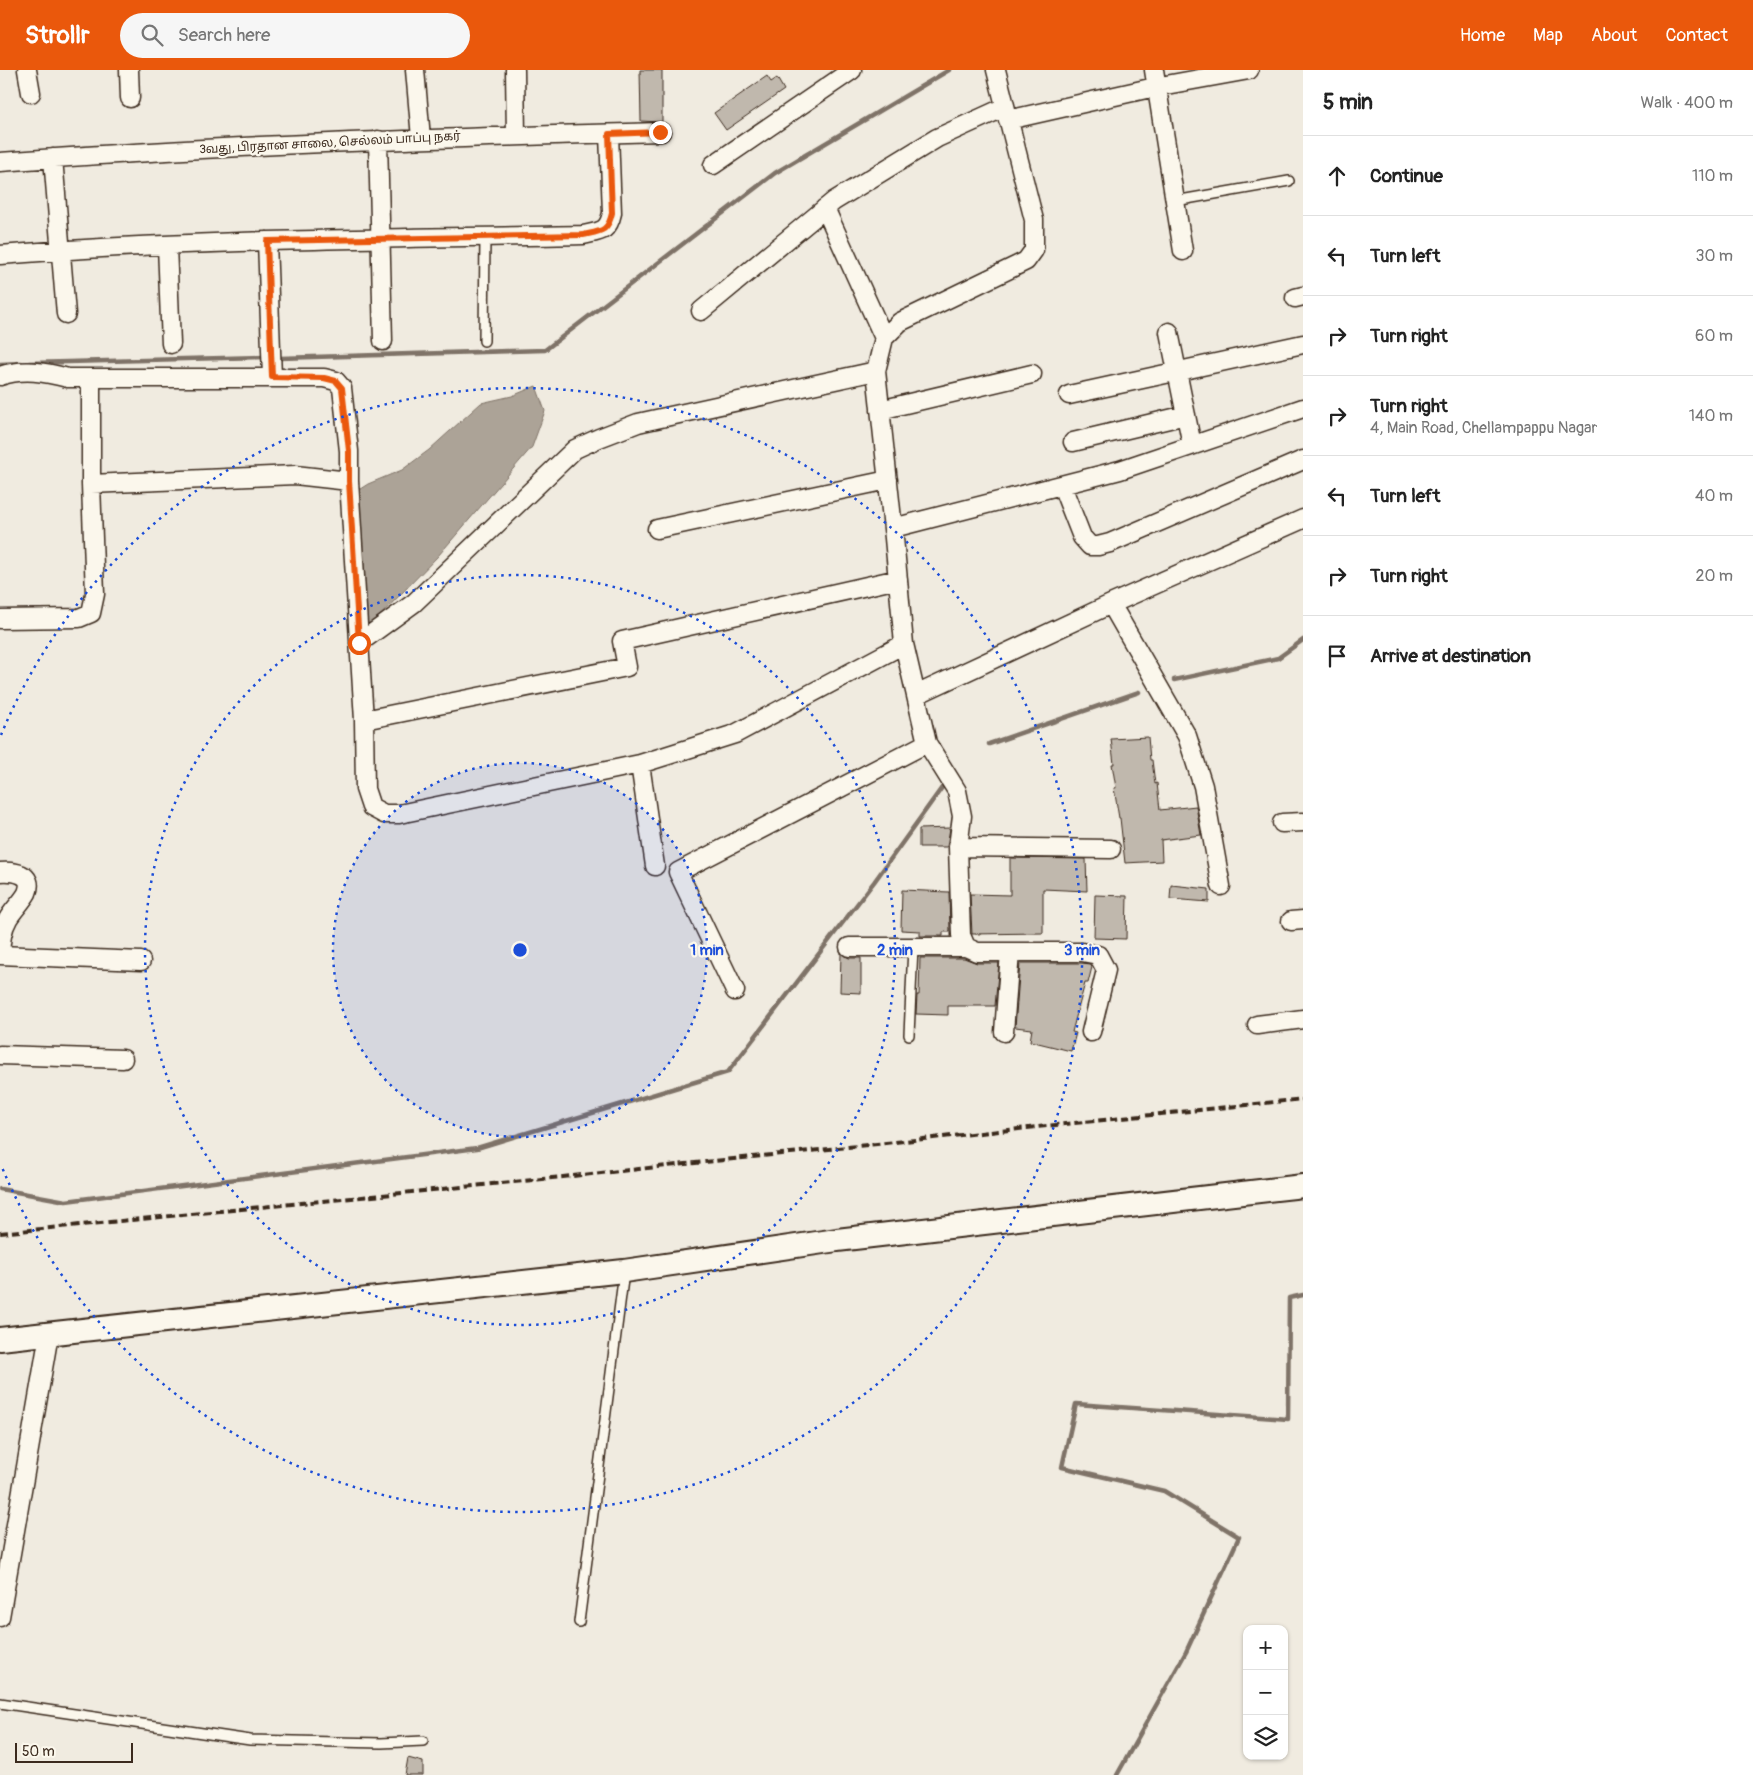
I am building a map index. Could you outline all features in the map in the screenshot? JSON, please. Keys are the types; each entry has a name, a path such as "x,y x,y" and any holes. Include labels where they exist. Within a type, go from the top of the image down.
{"street":[{"path":"27,70 31,93"},
{"path":"130,70 130,98"},
{"path":"415,70 421,138"},
{"path":"515,70 516,136"},
{"path":"713,165 852,70"},
{"path":"966,947 961,935 958,847 962,816 957,791 927,743 904,644 876,371 884,338 900,322 1026,261 1034,250 1034,220 996,70"},
{"path":"701,311 834,201 937,138 1007,113 1155,79 1250,70"},
{"path":"1155,79 1183,252"},
{"name":"3வது, பிரதான சாலை, செல்லம் பாப்பு நகர்","path":"0,162 131,152 421,138 660,132"},
{"path":"0,256 60,250 267,241 583,235 603,231 610,224 612,213 609,134"},
{"path":"378,140 383,341"},
{"path":"53,158 66,314"},
{"path":"825,208 884,338"},
{"path":"267,241 272,377"},
{"path":"167,246 171,344"},
{"path":"1170,332 1192,445"},
{"path":"1069,394 1303,344"},
{"path":"0,376 21,371 38,371 68,378 272,377 324,378 336,381 342,388 349,451 349,481 364,720 365,789 371,808 384,814 399,814 640,764 734,734 904,644"},
{"path":"359,643 414,603 574,450 638,423 876,371"},
{"path":"880,410 1032,374"},
{"path":"0,619 79,618 91,613 96,594 91,484 91,378"},
{"path":"893,528 1120,470 1303,408"},
{"path":"1073,442 1186,414"},
{"path":"1062,486 1082,537 1090,546 1098,546 1110,543 1303,460"},
{"path":"91,484 295,475 349,481"},
{"path":"657,529 888,480"},
{"path":"916,695 1110,604 1303,518"},
{"path":"364,720 627,668 622,641 898,579"},
{"path":"1110,604 1187,736 1203,786 1221,886"},
{"path":"734,991 678,872 927,743"},
{"path":"640,764 655,866"},
{"path":"1282,823 1303,822"},
{"path":"958,847 1111,849"},
{"path":"0,872 12,872 23,875 27,881 27,892 7,919 2,932 0,954 141,961"},
{"path":"849,947 966,947 976,952 1082,952 1098,955 1106,970 1091,1032"},
{"path":"1004,1032 1010,952"},
{"path":"1257,1025 1303,1020"},
{"path":"0,1055 123,1059"},
{"path":"0,1339 624,1271 837,1240 1303,1186"},
{"path":"1,1606 49,1334"}],"lane":[{"path":"1175,201 1289,182"},
{"path":"484,341 485,237"},
{"path":"909,1035 913,947"},
{"path":"579,1622 624,1271"},
{"path":"0,1702 250,1740 380,1743 423,1740"}],"shaded area":[{"path":"536,386 545,411 532,447 438,556 367,629 357,491 368,484 402,470 429,450 481,403 512,396"}],"building":[{"path":"640,70 662,70 662,122 641,121"},
{"path":"767,76 771,82 777,78 784,90 726,130 714,113"},
{"path":"1148,737 1150,760 1152,760 1155,784 1157,783 1160,810 1196,806 1201,835 1161,840 1162,861 1125,863 1120,818 1114,788 1116,788 1112,764 1114,764 1111,739"},
{"path":"950,828 947,847 919,847 919,829"},
{"path":"1010,858 1086,859 1087,891 1043,889 1043,933 972,934 970,894 1010,895"},
{"path":"1171,885 1209,889 1209,902 1170,899"},
{"path":"902,890 949,892 950,932 943,932 943,936 920,936 920,931 901,930"},
{"path":"1095,895 1127,896 1126,939 1094,938"},
{"path":"841,953 849,958 861,958 861,993 840,992"},
{"path":"920,958 964,958 977,963 999,963 995,1006 948,1006 948,1015 916,1014 917,995 919,995"},
{"path":"1020,963 1091,964 1088,983 1085,983 1072,1032 1076,1033 1071,1051 1030,1041 1032,1029 1015,1027"},
{"path":"408,1758 423,1762 423,1775 405,1775"}],"waterway":[{"path":"280,358 545,350 775,173 949,70"},
{"path":"29,363 265,357"},
{"path":"0,364 21,363"},
{"path":"1174,680 1278,658 1303,640"},
{"path":"989,744 1139,692"},
{"path":"0,1189 66,1201 477,1148 728,1072 874,882 946,782"},
{"path":"1117,1775 1186,1652 1239,1537 1164,1491 1062,1467 1076,1404 1288,1419 1289,1298 1303,1295"}],"railway":[{"path":"0,1233 563,1177 1303,1099"}],"route":[{"path":"359,643 349,481 349,451 342,388 336,381 324,378 272,377 267,241 583,235 603,231 610,224 612,213 609,134 660,132"}]}
